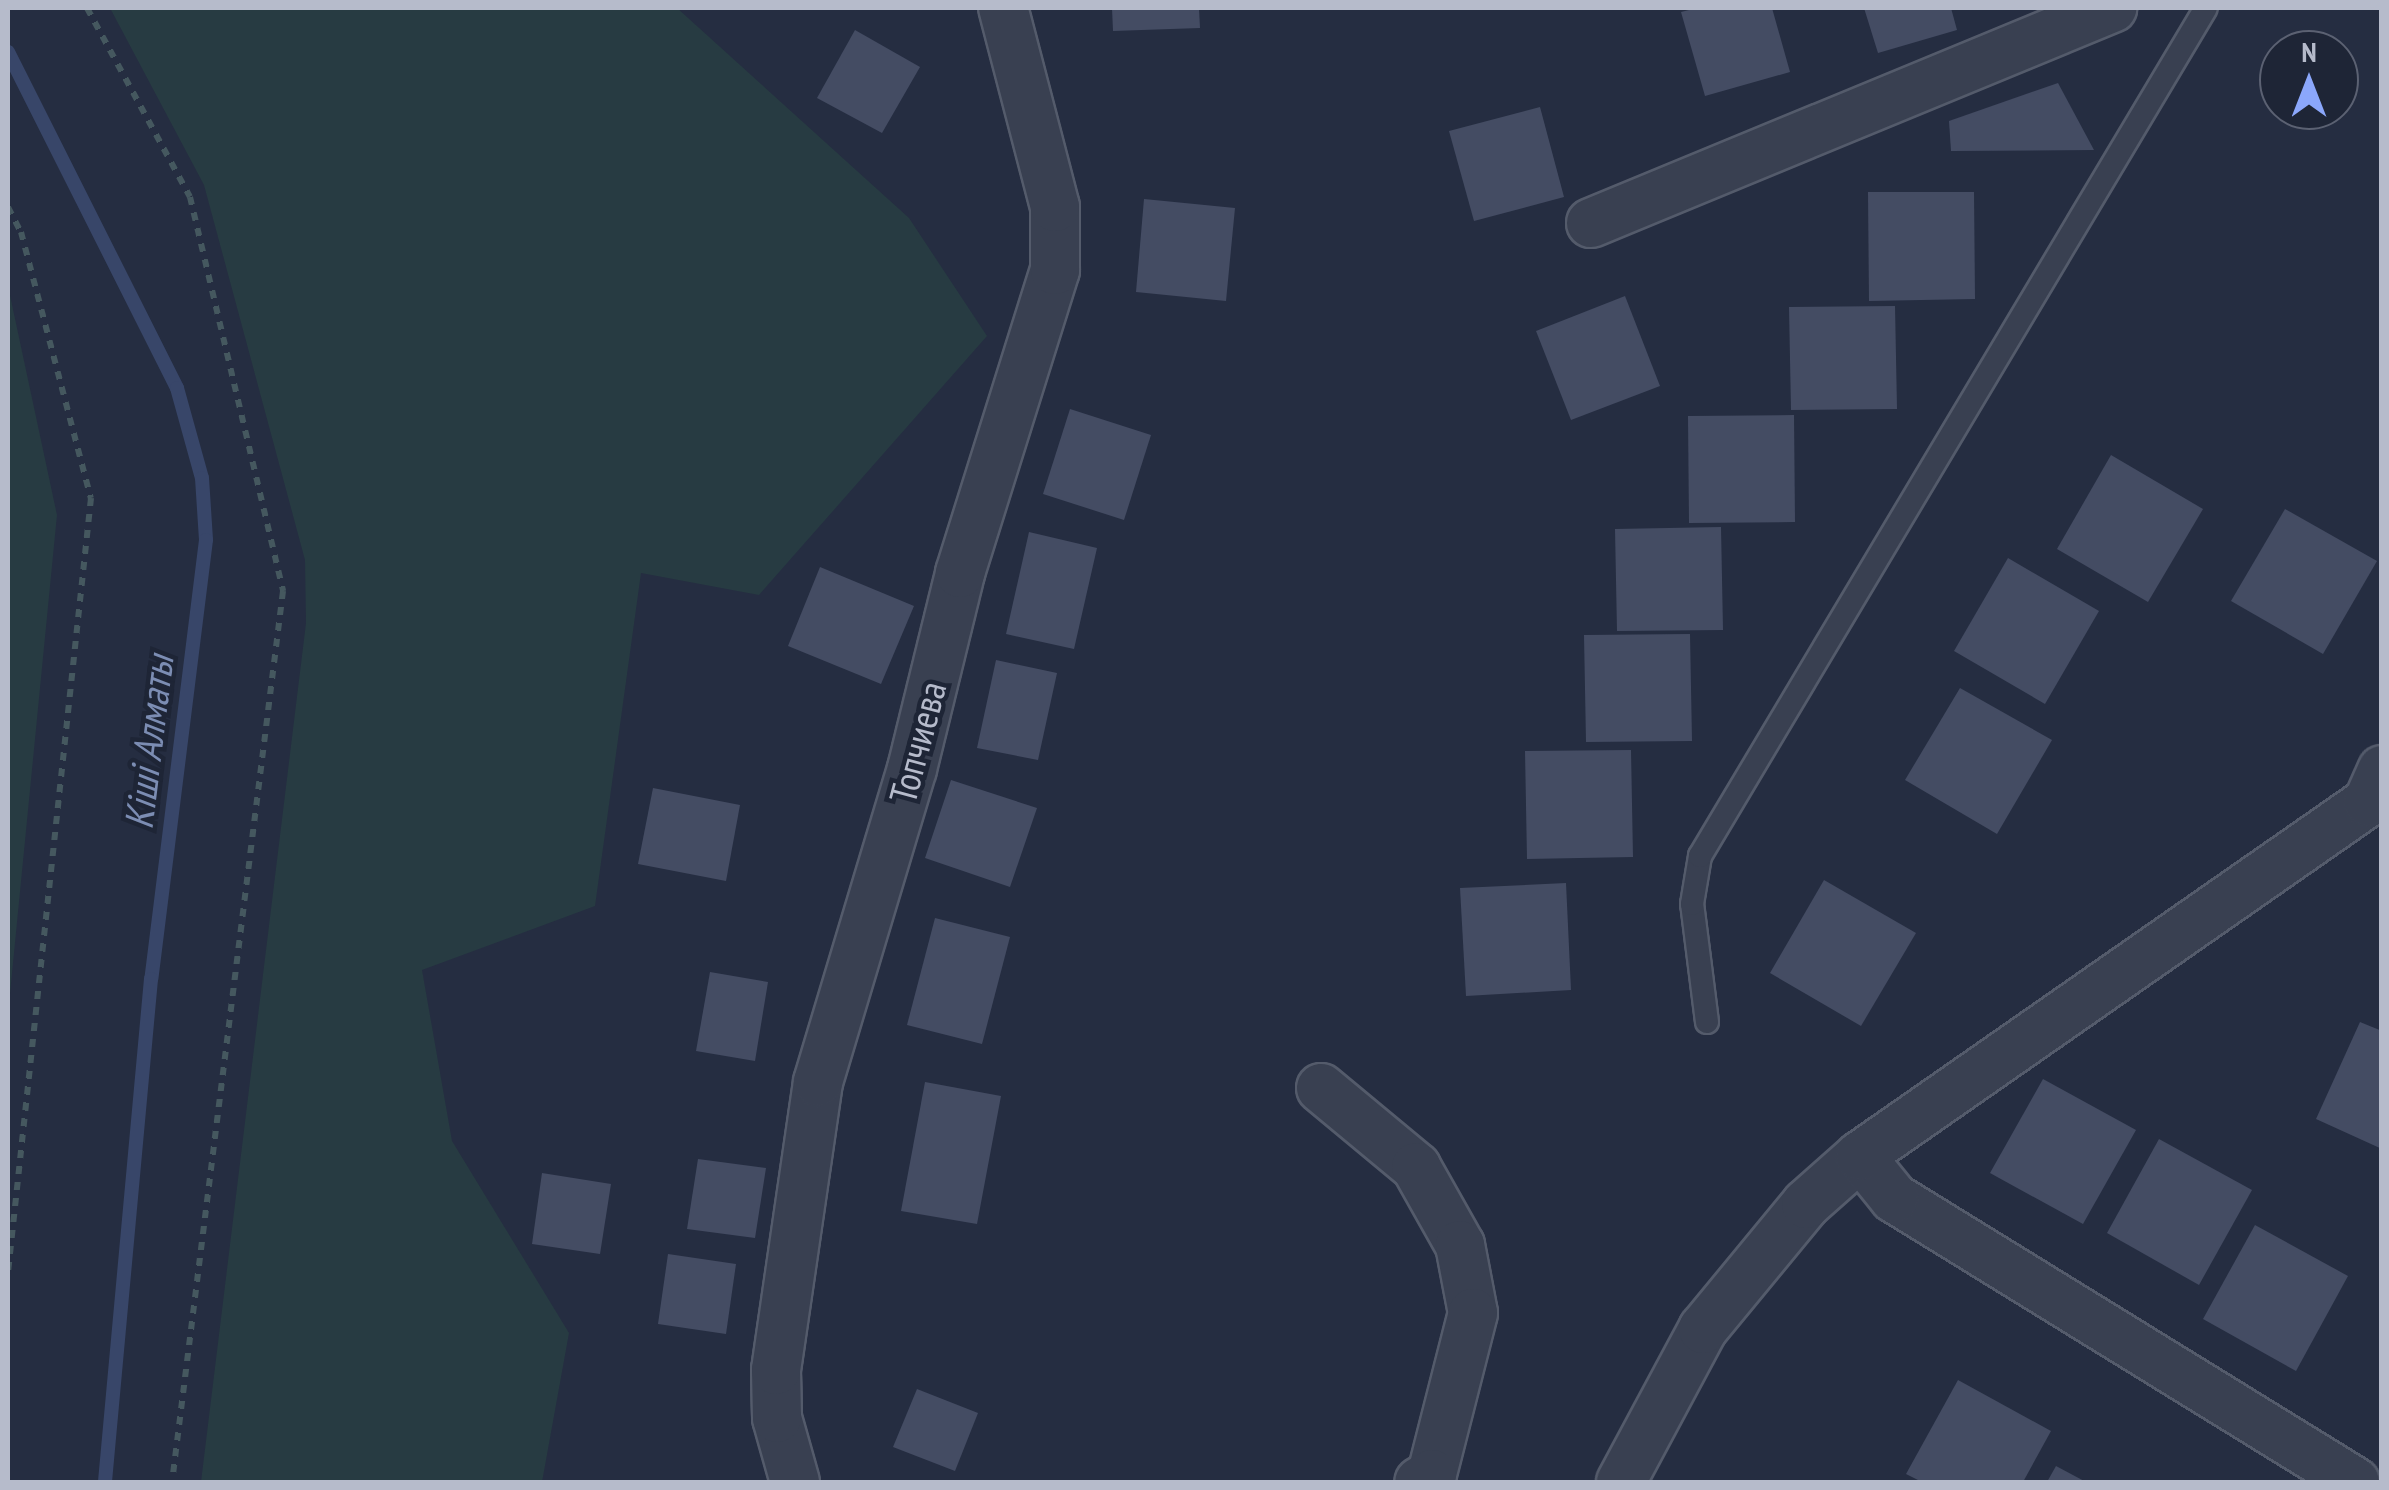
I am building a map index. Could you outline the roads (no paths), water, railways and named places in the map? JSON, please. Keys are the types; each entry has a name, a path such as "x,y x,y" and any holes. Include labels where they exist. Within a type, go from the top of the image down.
{"street":[{"name":"Топчиева","path":"795,1482 777,1418 776,1370 818,1082 912,769 960,573 1055,270 1055,206 1003,8"},
{"path":"1591,223 2112,8"},
{"path":"1621,1482 1703,1329 1806,1204 1860,1156 2377,795"},
{"path":"1321,1088 1416,1167 1460,1245 1472,1313 1435,1480"},
{"path":"1860,1156 1894,1198 2355,1482"}],"lane":[{"path":"1707,1022 1692,904 1700,856 2206,8"}],"waterway":[{"name":"Кіші Алматы","path":"8,52 177,388 202,478 206,540 151,979 105,1482"}]}
